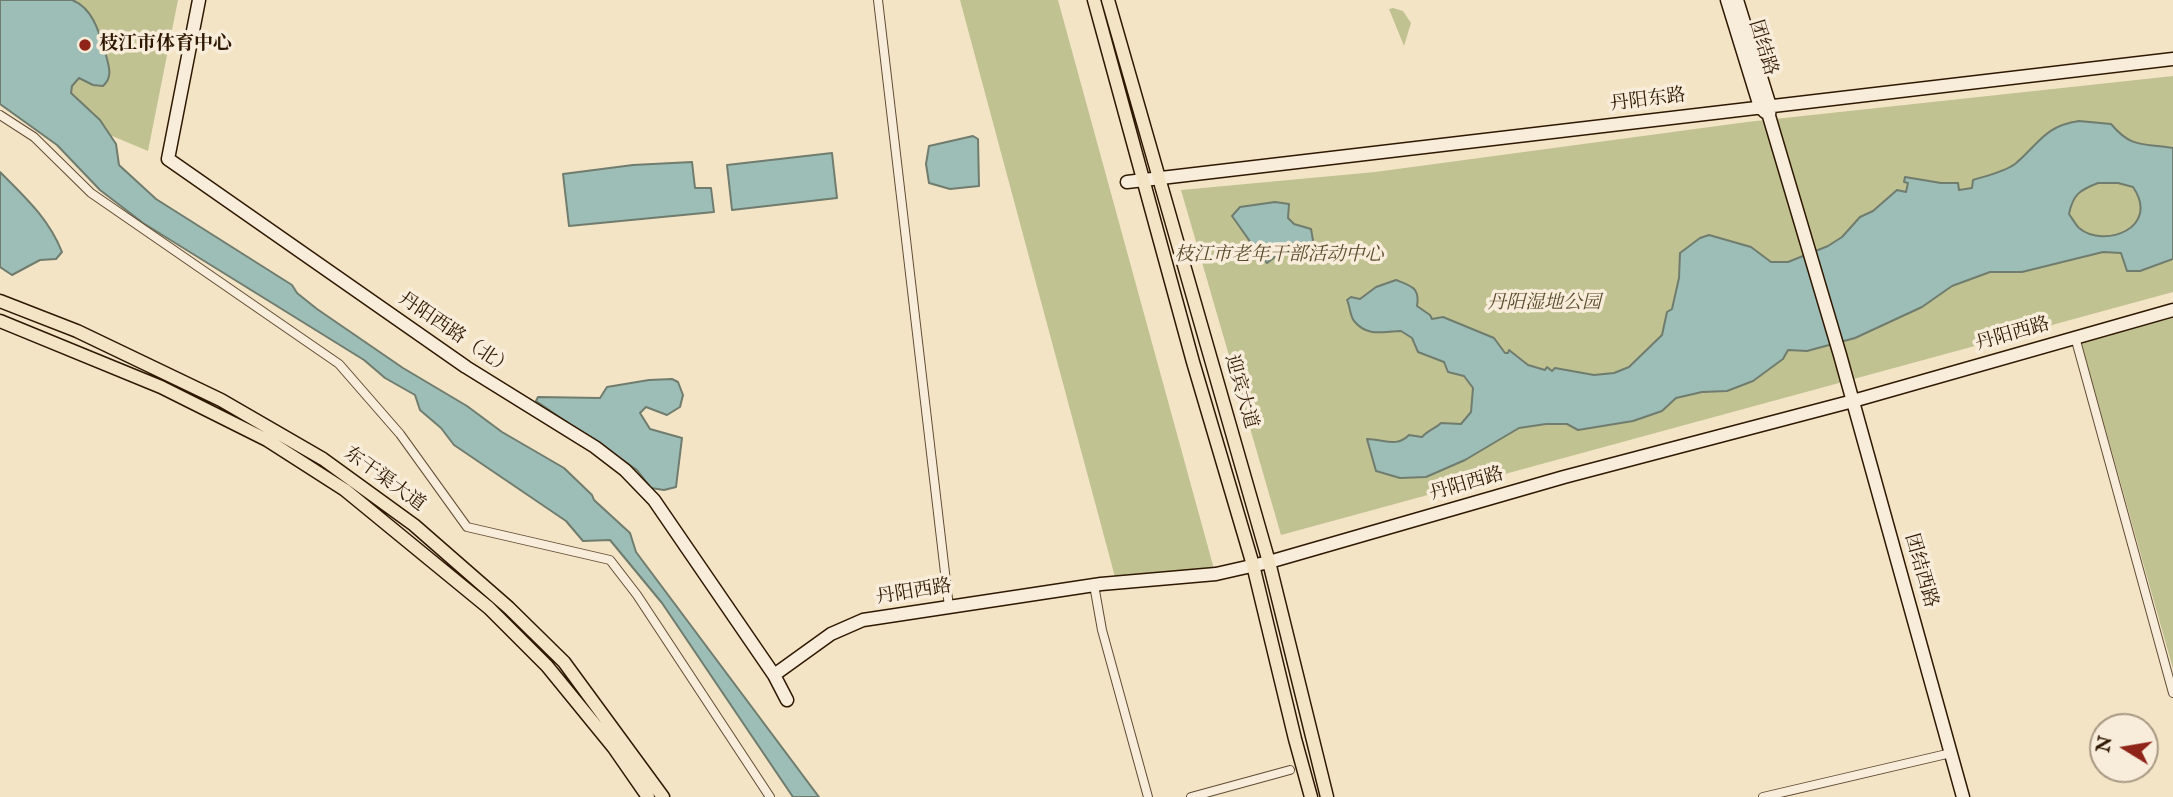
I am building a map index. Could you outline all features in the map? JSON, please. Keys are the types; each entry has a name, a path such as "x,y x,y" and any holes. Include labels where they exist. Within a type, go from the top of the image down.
{"main road":[{"name":"迎宾大道","path":"1094,0 1193,362 1253,565 1311,797"},
{"name":"迎宾大道","path":"1108,0 1269,562 1327,797"},
{"name":"东干渠大道","path":"0,301 77,331 221,400 323,459 414,525 509,608 564,662 663,797"},
{"name":"东干渠大道","path":"0,321 173,392 267,440 345,490 489,608 547,666 614,748 648,797"}],"street":[{"name":"丹阳西路（北）","path":"199,0 167,159 466,367 595,447 625,470 653,500 774,675 787,700"},
{"path":"878,0 949,607"},
{"name":"团结路","path":"1727,0 1766,110"},
{"name":"团结路","path":"1737,0 1766,110"},
{"name":"丹阳东路","path":"1127,182 1766,110 2173,59"},
{"name":"团结西路","path":"1766,110 1808,242 1963,797"},
{"path":"0,114 34,137 91,193 339,364 400,434 467,527 610,560 637,594 770,797"},
{"name":"丹阳西路","path":"774,675 831,634 863,620 1094,585 1216,574 1269,562 1564,477 1853,401 2173,310"},
{"path":"2075,337 2173,692"},
{"path":"1094,585 1102,630 1148,797"},
{"path":"1763,797 1951,753"},
{"path":"1191,797 1290,771"}],"green space":[{"name":"枝江市体育中心","path":"0,0 178,0 148,151 0,89"},
{"path":"960,0 1058,0 1214,569 1115,577"},
{"path":"1389,9 1403,11 1411,23 1404,46"},
{"name":"丹阳湿地公园","path":"2173,76 2173,292 1281,535 1181,190 1375,172 1747,122"},
{"path":"2173,318 2173,669 2081,342"}],"water":[{"path":"0,0 72,0 86,9 98,31 109,75 103,86 93,85 79,78 72,86 71,93 100,120 116,144 119,165 156,199 292,285 297,293 317,309 403,368 467,406 502,432 564,468 592,495 594,500 630,533 636,552 819,797 793,797 662,603 610,540 583,541 566,521 454,445 441,428 420,410 415,395 385,378 364,360 143,223 100,190 57,145 0,104"},
{"path":"2079,121 2111,124 2132,141 2173,148 2173,259 2140,271 2127,271 2121,253 2103,252 2022,272 1990,272 1952,286 1922,307 1855,338 1807,351 1788,350 1783,359 1753,381 1727,391 1702,392 1676,398 1662,411 1633,421 1578,430 1567,424 1519,428 1465,460 1426,477 1400,478 1376,471 1367,439 1394,442 1409,435 1422,437 1441,423 1461,424 1471,412 1473,388 1464,376 1448,372 1444,362 1418,352 1412,338 1401,331 1371,332 1359,326 1354,321 1347,300 1351,297 1360,299 1376,287 1396,280 1414,288 1417,306 1432,319 1443,317 1494,338 1505,353 1509,350 1528,365 1545,370 1547,367 1552,371 1555,368 1594,375 1614,373 1629,367 1662,335 1667,312 1672,309 1679,278 1680,253 1700,238 1709,235 1751,247 1771,262 1788,262 1828,246 1842,237 1860,217 1873,211 1897,190 1906,192 1908,183 1904,182 1905,177 1958,183 1959,190 1972,188 1973,180 2011,167 2043,137 2067,123","holes":["2098,183 2118,183 2133,187 2140,201 2140,214 2135,224 2126,231 2102,236 2079,228 2069,214 2078,194"]},
{"path":"973,136 978,139 979,186 950,189 929,183 926,164 929,146"},
{"path":"832,153 837,198 732,210 727,165"},
{"path":"692,162 695,188 711,188 714,212 569,226 563,174 633,165"},
{"path":"0,172 43,219 62,252 56,259 40,260 12,275 0,267"},
{"path":"1275,202 1289,204 1288,218 1294,224 1311,229 1314,246 1307,250 1295,242 1267,263 1232,216 1240,207"},
{"path":"672,379 678,382 683,395 680,407 667,415 646,407 640,413 650,429 682,438 676,487 664,490 651,488 637,470 536,401 538,397 600,398 607,387"}],"place":[{"name":"枝江市体育中心","path":"85,45"}],"park label":[{"name":"枝江市老年干部活动中心","path":"1279,256"}]}
